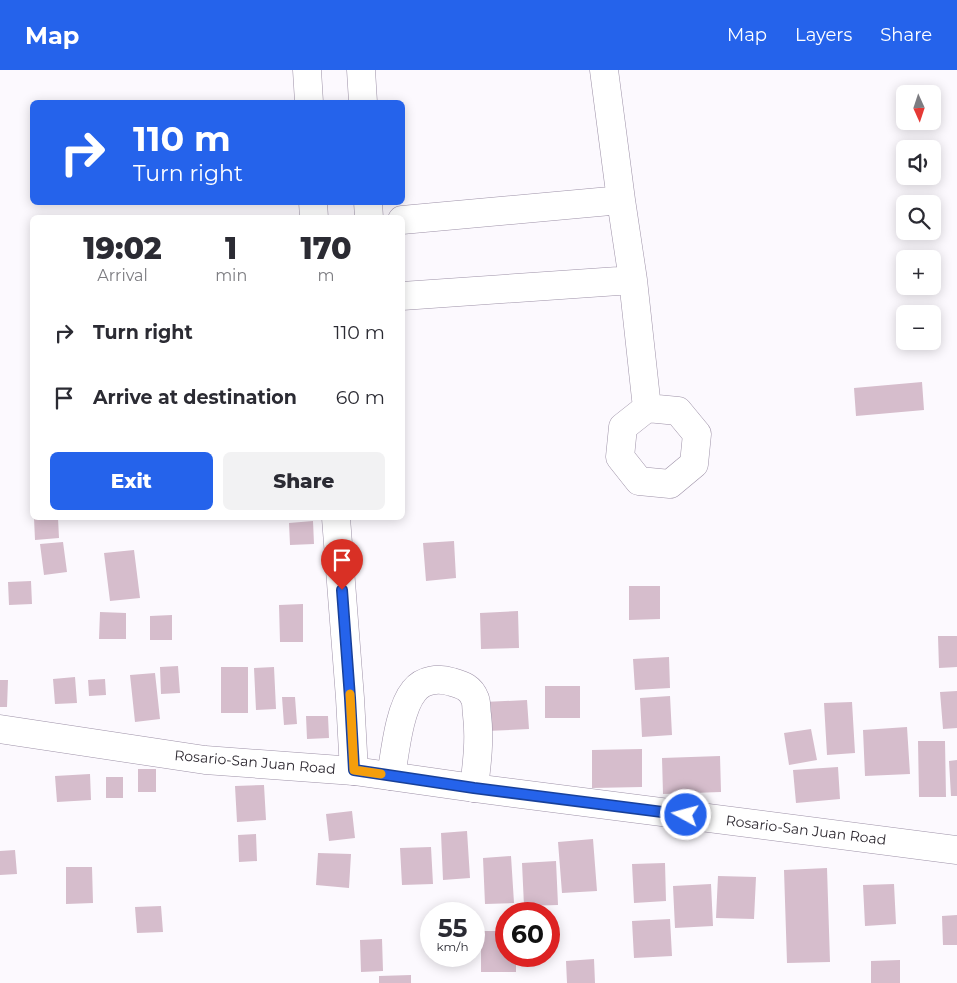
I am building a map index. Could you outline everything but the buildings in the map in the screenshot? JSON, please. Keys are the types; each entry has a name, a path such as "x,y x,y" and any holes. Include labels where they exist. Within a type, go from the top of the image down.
{"main road":[{"path":"307,70 309,100"},
{"path":"361,70 363,100"},
{"path":"604,70 633,280 647,408"},
{"path":"405,220 621,200"},
{"path":"405,296 633,280"},
{"path":"336,520 354,770"},
{"path":"391,776 396,742 404,710 414,690 427,680 444,680 466,686 475,698 478,753 474,788"},
{"name":"Rosario-San Juan Road","path":"0,729 205,760 354,770 474,788 957,850"}],"slow traffic":[{"path":"350,694 354,770 381,774"}],"route":[{"path":"342,590 354,770 474,788 686,815"}]}
